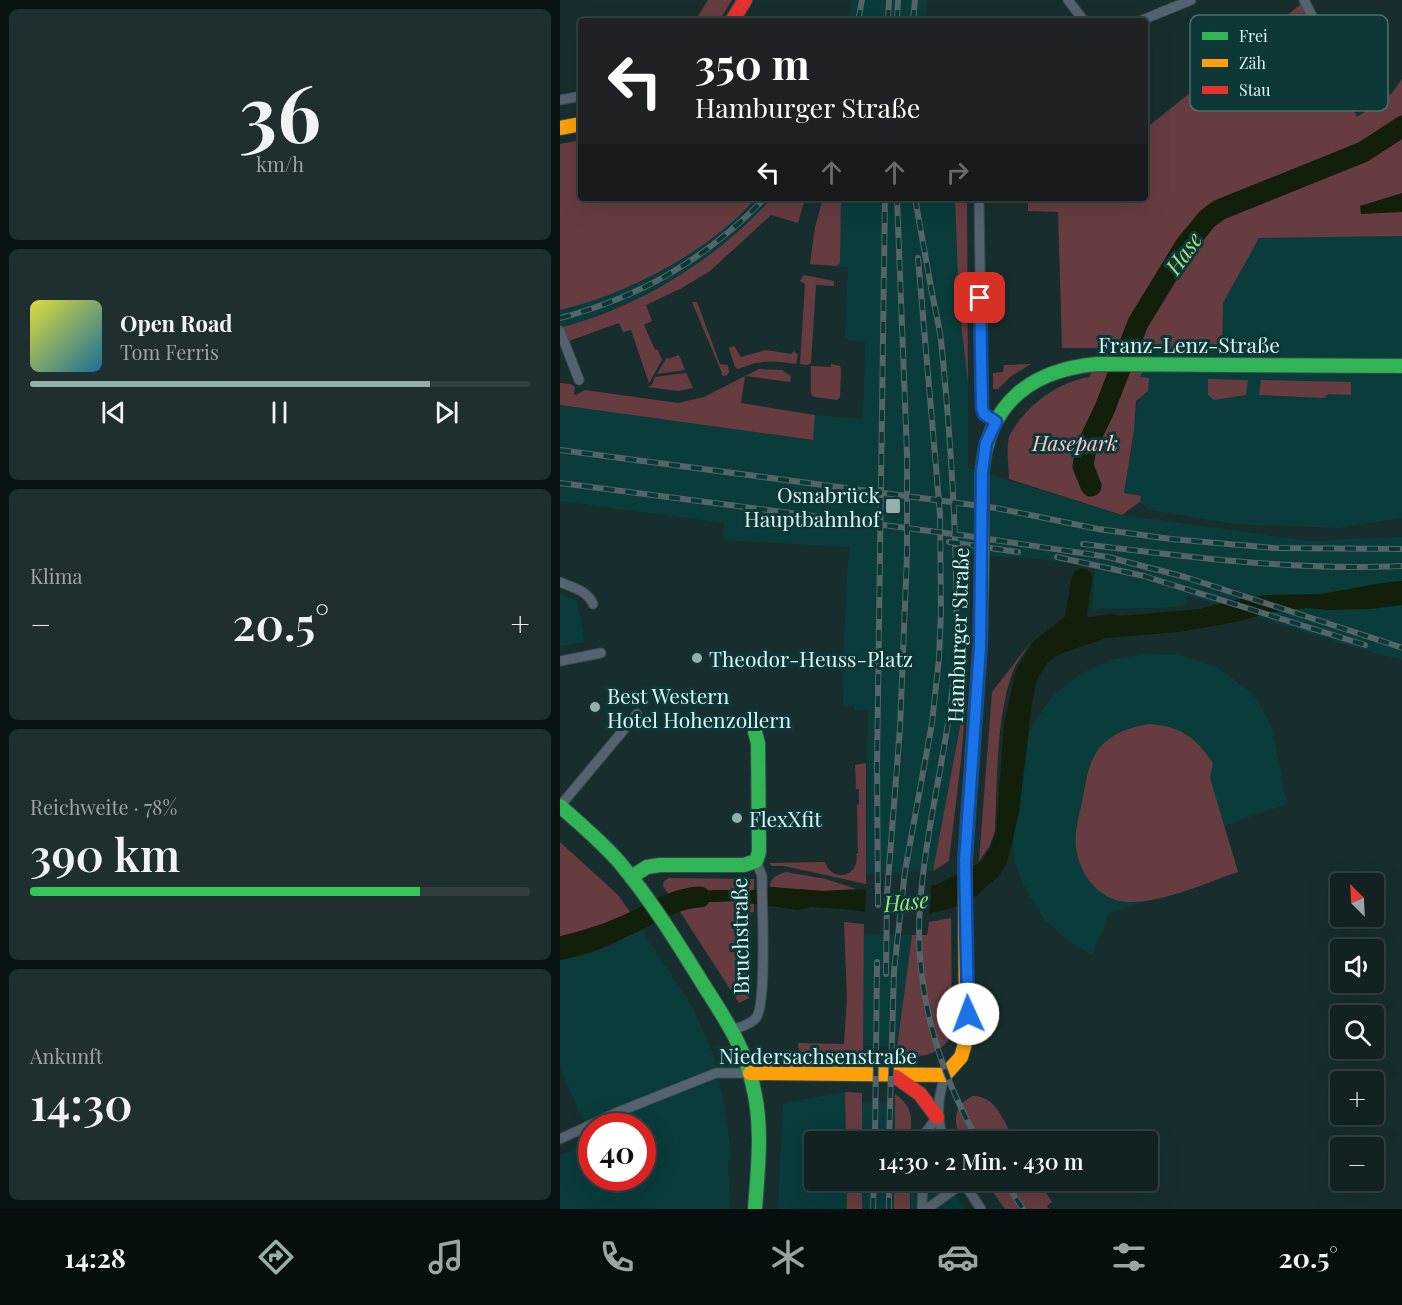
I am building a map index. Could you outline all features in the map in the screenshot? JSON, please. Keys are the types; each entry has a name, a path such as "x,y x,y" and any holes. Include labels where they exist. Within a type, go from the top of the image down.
{"street":[{"path":"734,18 745,0"},
{"path":"1068,0 1082,18"},
{"path":"1147,18 1192,0"},
{"path":"1304,0 1312,15"},
{"path":"560,100 578,97"},
{"path":"560,128 578,125"},
{"path":"979,201 982,408 984,414 996,422"},
{"path":"560,331 579,380"},
{"name":"Franz-Lenz-Straße","path":"996,422 1018,394 1047,374 1079,364 1403,366"},
{"name":"Hamburger Straße","path":"945,1076 961,1057 966,1040 968,1014 965,861 980,647 982,472 986,443 996,422"},
{"path":"560,582 581,590 590,597 593,604"},
{"path":"560,661 601,653"},
{"path":"637,714 560,806 597,840 631,877 732,1030 750,1073 757,1113 758,1174 755,1209"},
{"name":"Bruchstraße","path":"732,1030 748,1024 758,1016 762,995 762,884 757,857 756,738"},
{"name":"Bruchstraße","path":"631,877 647,867 744,865 757,857"},
{"name":"Niedersachsenstraße","path":"560,1139 618,1112 716,1073 945,1076"},
{"path":"894,1076 909,1083 933,1108 941,1131"},
{"path":"927,1131 937,1117 938,1097 945,1076"},
{"path":"923,1191 924,1209"},
{"path":"924,1209 949,1191"},
{"path":"968,1191 981,1209"}],"shaded area":[{"path":"852,0 926,0 926,18 849,18"},
{"path":"753,201 769,201 753,219 700,264 641,298 579,323 560,328 560,310 636,284 745,211"},
{"path":"822,201 955,201 959,306 968,383 968,468 1122,515 1310,541 1402,537 1402,660 1352,647 1188,595 1185,605 1181,606 1092,609 1095,567 1040,559 970,555 967,689 933,871 866,874 868,710 854,710 854,706 843,706 849,547 723,540 724,523 560,501 560,405 812,440 815,415 863,419 865,342 848,340 845,335 848,268 810,264 815,227"},
{"path":"1402,236 1402,518 1337,528 1235,524 1149,510 1140,502 1140,496 1124,493 1140,377 1155,350 1222,350 1223,303 1259,237"},
{"path":"560,593 577,601 585,642 560,646"},
{"path":"1145,654 1179,655 1219,668 1254,695 1272,728 1287,804 1224,826 1238,872 1109,913 1093,955 1075,946 1044,919 1028,894 1016,867 1013,838 1019,812 1029,732 1051,697 1079,675 1110,660"},
{"path":"641,929 693,1008 713,1054 723,1097 732,1159 728,1160 730,1209 560,1209 560,1155 578,1148 578,1191 656,1191 656,1113 580,1113 560,1067 560,960 589,954 612,945"},
{"path":"864,934 912,935 897,1046 863,1046"},
{"path":"845,1092 846,1131 804,1131 804,1191 847,1191 847,1209 778,1209 783,1103"},
{"path":"862,1102 895,1102 895,1131 862,1131"},
{"path":"862,1191 894,1191 894,1209 862,1209"},
{"path":"911,1191 953,1191 964,1209 911,1209"}],"green space":[{"path":"708,0 732,0 721,18 697,18"},
{"path":"1301,4 1306,15 1287,15"},
{"name":"Hasepark","path":"1402,79 1402,236 1259,238 1223,303 1222,350 1155,350 1140,377 1149,378 1148,391 1136,401 1124,493 1141,496 1140,502 1122,515 1009,479 1008,442 1016,425 1030,408 1048,394 1068,383 1089,377 1105,348 1062,348 1058,212 1028,211 1028,203 998,203 999,201 1148,201 1148,127 1190,93 1190,111 1354,111 1357,117 1366,111 1388,111 1388,96"},
{"path":"578,141 578,201 753,201 716,236 666,268 613,293 560,310 560,144"},
{"path":"769,201 804,201 798,223 771,215 710,271 680,289 646,305 652,321 644,325 662,360 649,383 631,330 623,332 619,323 563,343 560,328 590,319 648,294 702,261"},
{"path":"822,201 841,201 840,263 836,266 810,264 815,227"},
{"path":"955,201 967,201 968,383 959,306"},
{"path":"804,275 834,281 834,286 816,285 811,363 807,365 800,364 805,284 800,281"},
{"path":"692,302 697,302 720,364 728,365 727,375 721,374"},
{"path":"734,346 741,357 766,350 791,354 794,351 798,355 796,364 766,362 738,369 735,367 729,348"},
{"path":"679,355 685,370 657,374 667,357 668,359"},
{"path":"831,364 840,366 841,369 840,397 837,400 814,397 811,394 811,366 831,367"},
{"path":"1031,364 1010,377 998,389 993,389 993,373 1003,372 1004,365"},
{"path":"759,369 782,370 791,376 790,382 745,376"},
{"path":"686,373 693,388 678,391 647,387 652,385 655,377"},
{"path":"745,376 741,403 815,415 813,440 560,405 560,383 571,384 575,387 574,394 576,395 585,390 678,403 704,397"},
{"path":"1208,379 1248,380 1246,395 1214,400 1208,395"},
{"path":"1261,380 1351,382 1351,395 1328,394 1324,398 1259,395"},
{"path":"1030,643 1015,667 1007,689 998,750 995,831 989,847 979,861 992,692"},
{"path":"967,689 949,861 933,871"},
{"path":"1150,724 1161,725 1187,735 1200,746 1213,763 1210,778 1238,872 1184,892 1128,902 1108,897 1092,884 1081,867 1076,847 1076,834 1088,773 1098,750 1109,739 1121,732"},
{"path":"866,763 866,884 784,866 772,866 769,863 825,862 829,869 839,875 850,872 854,868 858,853 857,805 859,804 855,765"},
{"path":"560,842 618,895 632,915 560,938"},
{"path":"786,872 826,879 856,889 823,891 770,887 777,875"},
{"path":"669,878 754,879 754,890 714,890 670,896 663,886 664,881"},
{"path":"735,901 754,904 754,912 749,913 749,998 739,1003 677,907 687,903"},
{"path":"951,918 952,1036 934,1052 921,1056 896,1055 912,935 927,935 929,922"},
{"path":"844,922 864,924 863,1055 799,1052 798,1043 844,1044 847,998"},
{"path":"845,1092 862,1093 862,1131 846,1131"},
{"path":"895,1094 909,1109 911,1131 895,1131"},
{"path":"973,1096 988,1100 999,1112 1010,1131 958,1131 956,1116 966,1100"},
{"path":"847,1191 862,1191 862,1209 847,1209"},
{"path":"894,1191 910,1191 910,1209 894,1209"},
{"path":"992,1191 1045,1191 1052,1202 1047,1206 1049,1209 1005,1209"}],"water":[{"path":"1402,193 1402,212 1361,214 1360,206"},
{"path":"1402,581 1402,605 1371,609 1308,608 1274,612 1231,623 1179,632 1106,638 1060,654 1048,662 1037,679 1032,703 1019,812 1007,863 998,877 971,900 953,908 926,914 895,915 811,907 798,910 735,901 687,903 677,907 670,896 714,890 754,890 770,887 823,891 918,887 938,884 981,862 990,848 996,831 1004,724 1016,670 1033,642 1071,612 1074,606 1078,605 1084,615 1089,617 1110,614 1122,616 1200,609 1265,595 1321,594"},
{"path":"632,915 641,929 602,948 560,960 560,938"}],"pier":[{"path":"932,882 929,917 895,918 865,915 866,885"}],"waterway":[{"name":"Hase","path":"1091,486 1083,466 1086,448 1105,408 1138,323 1185,246 1207,219 1219,210 1363,152 1403,126"},
{"name":"Hase","path":"1073,632 1082,579"},
{"name":"Hase","path":"560,947 607,933 669,904 700,897"}],"railway":[{"path":"859,18 862,0"},
{"path":"888,18 889,0"},
{"path":"897,18 898,0"},
{"path":"913,18 915,0"},
{"path":"560,318 618,299 671,273 719,240 762,201"},
{"path":"878,905 877,766 885,201"},
{"path":"886,974 887,894 900,728 907,555 907,454 897,201"},
{"path":"916,201 941,340 948,416 956,568 954,677 923,873 919,937 925,998 932,1028 952,1087 973,1131"},
{"path":"889,1131 894,971 905,871 932,723 941,612 940,514 918,258"},
{"path":"560,450 996,508 1098,529 1171,539 1274,548 1403,549"},
{"path":"560,483 968,536 1108,557 1185,577 1403,648"},
{"path":"949,542 1018,552"},
{"path":"1083,544 1282,565 1403,566"},
{"path":"1057,557 1144,576 1365,645"},
{"path":"875,1131 877,962"},
{"path":"873,1209 874,1191"},
{"path":"889,1191 889,1209"},
{"path":"1011,1191 1023,1209"}],"traffic: fast":[{"path":"982,472 986,448 993,427 1017,394 1052,374 1073,368 1097,364 1403,366"},
{"path":"982,472 982,556"},
{"path":"969,803 980,647 982,556"},
{"path":"631,877 647,867 660,865 744,865 756,861 759,852 758,743 755,732"},
{"path":"560,806 591,833 631,877 683,953 726,1020 739,1045 749,1072 758,1116 759,1147 755,1209"}],"traffic: slow":[{"path":"560,128 578,125"},
{"path":"750,1073 945,1075 961,1057 966,1040 965,861 969,803"}],"traffic: jam":[{"path":"734,18 745,0"},
{"path":"896,1077 920,1094 937,1117"}],"place":[{"name":"Osnabrück Hauptbahnhof","path":"893,506"},
{"name":"Theodor-Heuss-Platz","path":"697,658"},
{"name":"Best Western Hotel Hohenzollern","path":"595,707"},
{"name":"FlexXfit","path":"737,818"}],"route":[{"path":"968,1014 965,861 980,647 982,472 986,443 996,422 984,414 982,408 980,298"}]}
